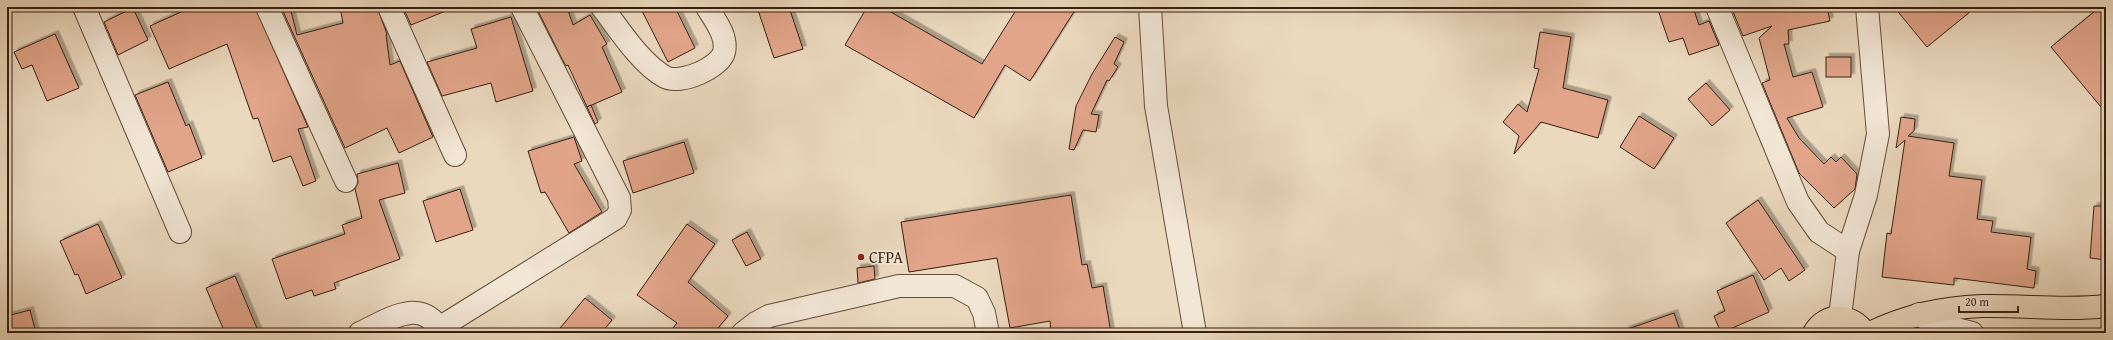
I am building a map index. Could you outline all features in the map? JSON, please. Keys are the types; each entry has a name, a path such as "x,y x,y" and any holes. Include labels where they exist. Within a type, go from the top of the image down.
{"main road":[{"path":"1870,333 1898,320 1919,314 1947,309 1982,306 2087,308 2106,306"},
{"path":"1814,333 1821,324 1830,319 1840,317 1853,320 1861,326 1865,333"}],"street":[{"path":"84,7 180,232"},
{"path":"267,7 346,181"},
{"path":"389,7 454,155"},
{"path":"360,333 400,314 412,312 422,314 441,330 616,218 620,210 619,198 522,7"},
{"path":"602,7 647,63 666,78 688,78 715,66 724,51 722,32 707,7"},
{"path":"1150,7 1156,106 1195,333"},
{"path":"1717,7 1798,202 1819,232 1848,251"},
{"path":"1840,317 1848,251 1866,195 1878,134 1867,7"},
{"path":"743,333 756,323 769,316 899,286 955,286 976,298 984,313 988,333"},
{"path":"1919,314 1932,323 1972,333"}],"building":[{"path":"192,7 255,7 308,127 298,129 316,181 303,186 291,156 273,162 258,118 253,119 227,44 169,69 150,26"},
{"path":"281,7 290,7 297,35 343,23 340,7 377,7 387,34 390,65 400,61 433,137 399,153 387,128 345,148"},
{"path":"403,7 453,7 453,8 411,25"},
{"path":"536,7 567,7 573,25 590,15 607,44 602,47 622,92 587,107 568,65 566,66 562,59"},
{"path":"640,7 675,7 695,48 668,62"},
{"path":"757,7 789,7 803,49 774,58"},
{"path":"867,7 882,7 982,64 1018,7 1077,7 1030,81 1005,65 974,118 845,45"},
{"path":"1657,7 1693,7 1699,25 1709,21 1719,45 1689,55 1683,38 1669,42"},
{"path":"1731,7 1827,7 1830,21 1788,30 1789,44 1784,44 1793,77 1812,72 1823,107 1787,118 1799,138 1824,164 1831,157 1836,162 1841,157 1857,174 1855,189 1834,208 1799,173 1762,83 1770,80 1759,38 1772,26 1743,36"},
{"path":"1894,7 1976,7 1927,47"},
{"path":"2100,7 2106,7 2106,113 2051,47"},
{"path":"133,8 148,40 118,55 104,22"},
{"path":"511,17 533,91 496,102 491,83 442,96 427,62 477,48 471,29"},
{"path":"1540,32 1571,37 1563,88 1608,100 1598,138 1541,122 1514,154 1519,136 1503,122 1518,104 1527,112 1539,69 1534,68"},
{"path":"55,34 79,88 47,101 32,65 22,69 14,52"},
{"path":"1115,37 1124,42 1114,64 1118,67 1109,81 1107,80 1091,114 1099,115 1096,132 1083,130 1074,150 1069,149 1076,106 1092,74"},
{"path":"1826,57 1851,57 1851,77 1826,77"},
{"path":"168,82 186,126 189,124 202,158 168,172 135,95"},
{"path":"1706,83 1730,110 1712,126 1688,99"},
{"path":"591,105 598,122 595,124 587,107"},
{"path":"1639,116 1674,138 1654,169 1620,147"},
{"path":"1901,117 1915,119 1914,131 1908,136 1954,143 1949,176 1982,180 1977,219 1993,221 1991,232 2031,237 2027,269 2036,271 2034,288 1954,278 1954,285 1882,277 1887,233 1891,234 1905,140 1896,148"},
{"path":"574,137 582,161 574,164 602,212 569,233 545,192 541,193 528,151"},
{"path":"684,142 694,173 633,193 623,161"},
{"path":"398,163 405,193 379,200 400,259 334,283 336,289 314,296 312,290 286,299 272,259 345,234 342,225 362,218 355,189 358,183 357,174"},
{"path":"460,189 473,230 436,242 423,201"},
{"path":"1071,195 1082,265 1087,264 1092,288 1103,286 1111,333 1051,333 1050,321 1010,328 997,258 909,272 901,222"},
{"path":"1758,200 1805,270 1789,281 1781,268 1764,280 1726,223"},
{"path":"2094,206 2106,206 2106,260 2090,258"},
{"path":"98,224 122,278 86,294 78,274 75,275 60,241"},
{"path":"687,224 715,244 688,282 728,316 714,333 669,333 677,323 637,295"},
{"path":"747,232 761,259 746,266 732,240"},
{"path":"874,266 875,279 858,283 857,268"},
{"path":"1753,275 1769,312 1721,333 1714,316 1725,311 1717,291"},
{"path":"235,276 259,333 225,333 206,288"},
{"path":"585,298 612,320 601,333 556,333"},
{"path":"30,310 36,333 7,333 7,316"},
{"path":"1674,313 1681,333 1625,333 1625,330"}],"place":[{"name":"CFPA","path":"861,257"}]}
